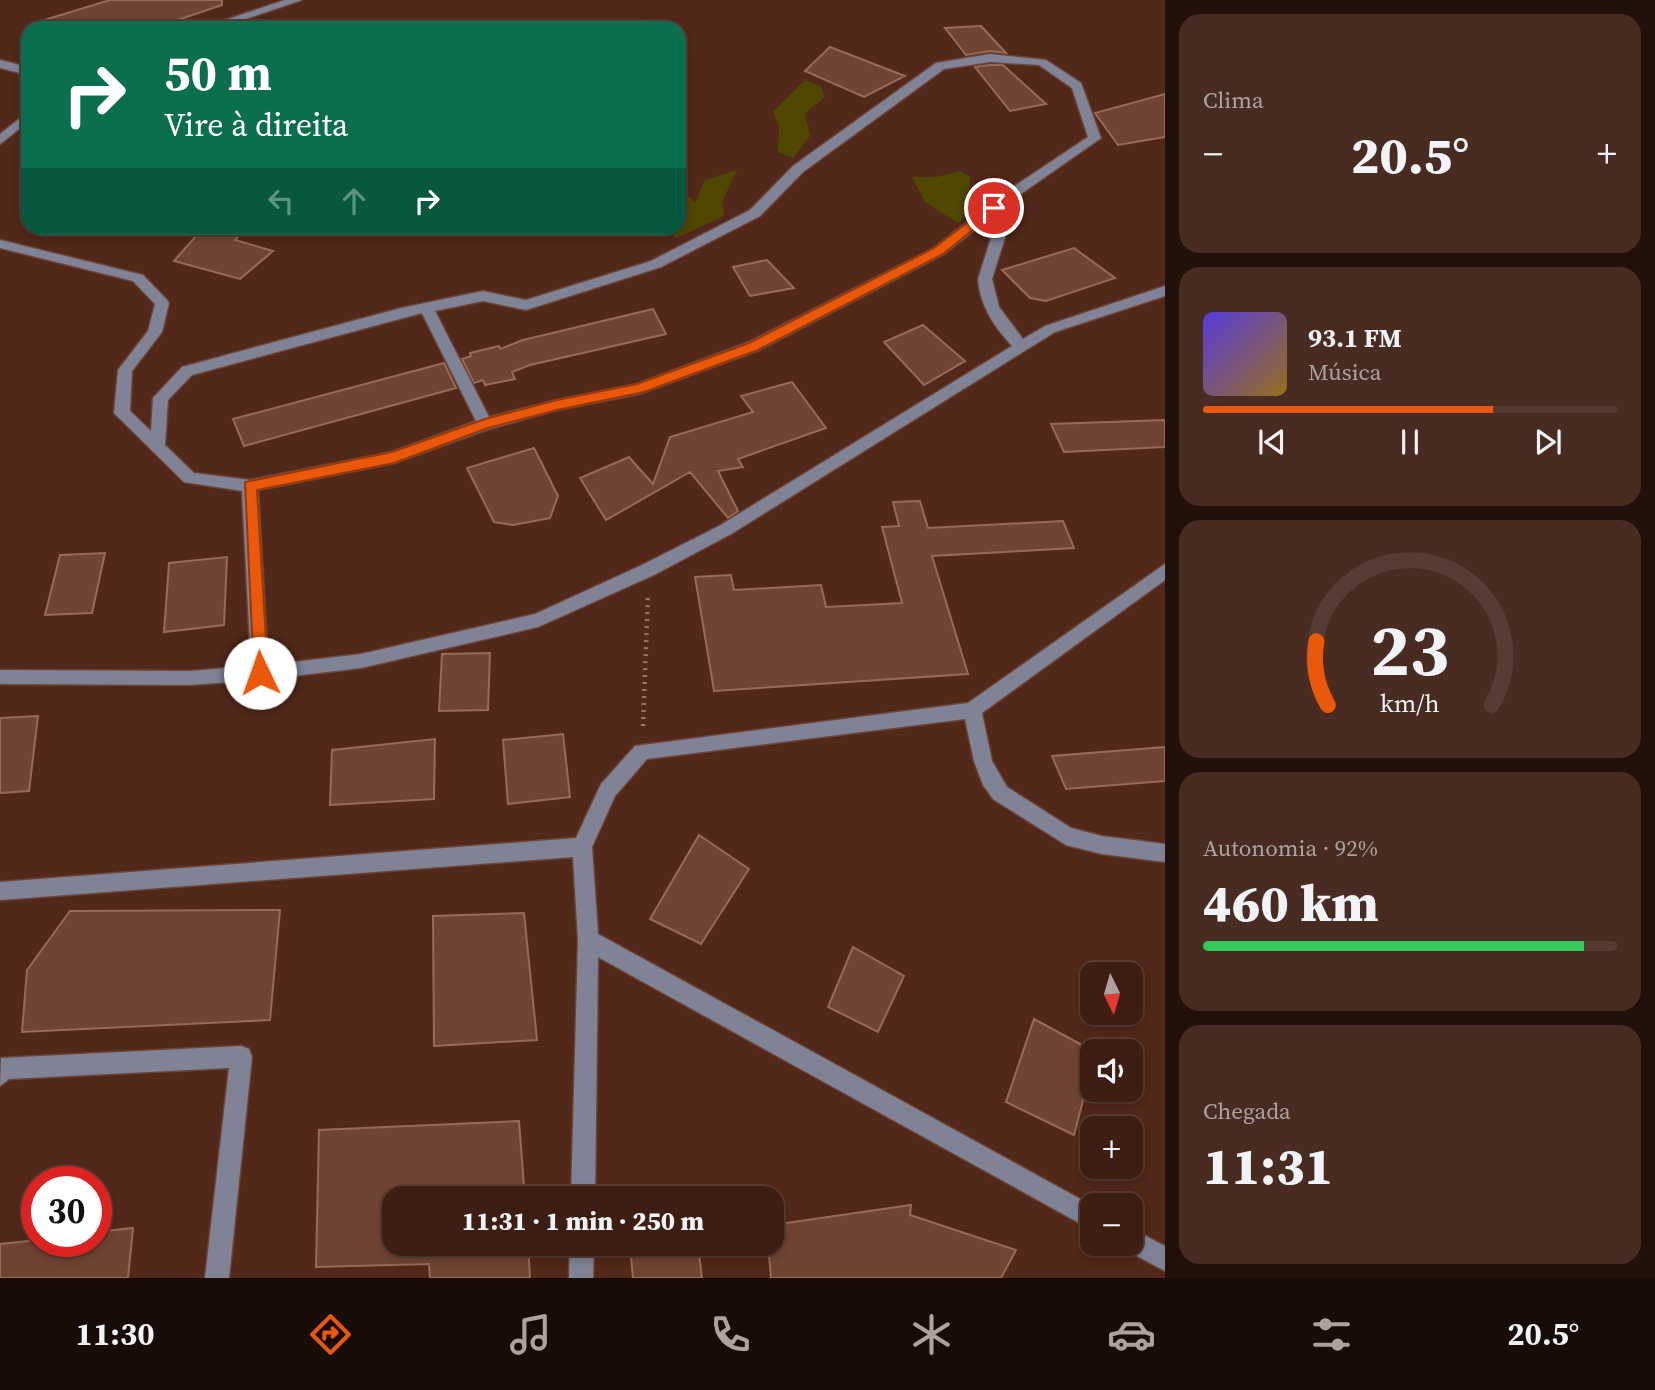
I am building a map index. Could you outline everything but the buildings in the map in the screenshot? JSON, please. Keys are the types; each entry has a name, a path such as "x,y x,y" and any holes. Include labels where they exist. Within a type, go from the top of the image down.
{"street":[{"path":"229,21 296,0"},
{"path":"0,244 138,278 162,303 155,332 125,370 122,412 158,447 190,478 250,486 394,457 485,424 557,405 639,389 754,346 939,251 1012,194 1094,138 1077,86 1042,62 990,58 940,66 798,169 755,213 656,264 526,305 483,296 426,308 187,371 161,398 158,447"},
{"path":"0,64 21,69"},
{"path":"0,140 21,122"},
{"path":"1012,194 985,279 985,288 998,320 1022,347"},
{"path":"0,677 190,678 260,673 361,661 538,620 648,570 725,530 1051,329 1165,292"},
{"path":"426,308 485,424"},
{"path":"250,486 260,673"},
{"path":"583,1186 588,940 582,846 608,790 642,752 972,710 1165,570"},
{"path":"972,710 983,761 990,779 1000,793 1066,836 1102,845 1165,853"},
{"path":"0,891 582,846"},
{"path":"588,940 1080,1211"},
{"path":"0,1075 1,1069 241,1056 217,1278"},
{"path":"1143,1247 1165,1259"},
{"path":"581,1278 582,1256"}],"path":[{"path":"642,752 648,570"}],"shaded area":[{"path":"805,80 821,86 825,97 805,113 810,136 793,158 778,152 779,127 773,112"},
{"path":"737,170 722,202 724,216 686,233 686,194 695,202 705,180"},
{"path":"960,171 970,177 969,212 958,223 925,202 912,177 936,177"}],"route":[{"path":"260,673 250,486 394,457 485,424 557,405 639,389 754,346 854,297 939,251 994,208"}]}
